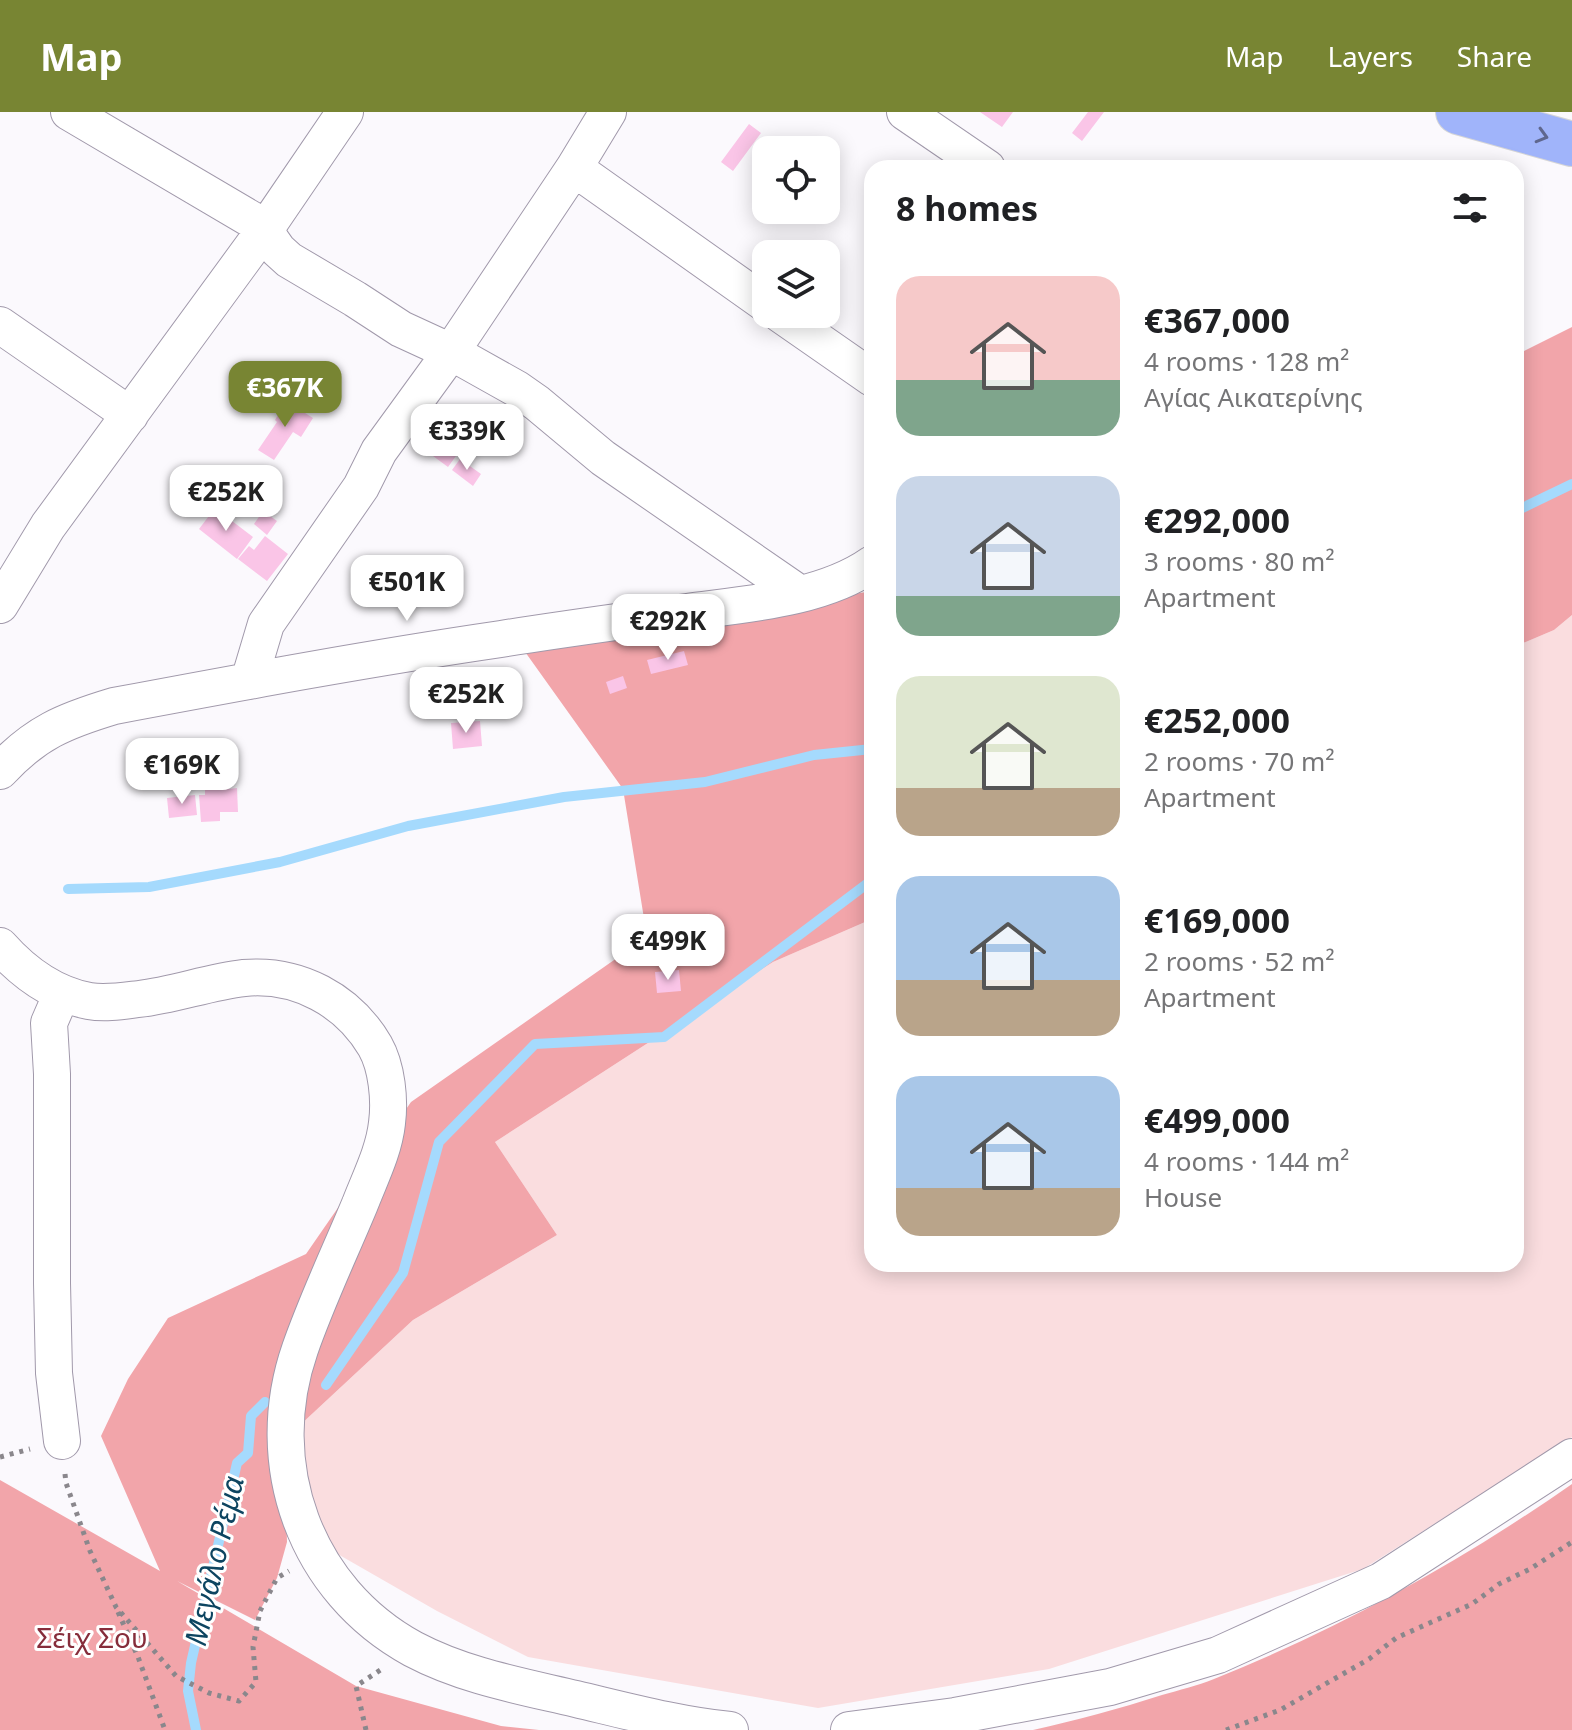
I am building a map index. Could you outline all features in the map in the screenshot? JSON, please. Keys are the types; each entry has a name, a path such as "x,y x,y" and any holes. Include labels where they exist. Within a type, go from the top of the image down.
{"highway":[{"path":"1458,112 1572,144"}],"street":[{"path":"69,112 266,228 278,250 289,260 401,329 451,352 517,389 603,458 800,594"},
{"path":"0,605 48,526 266,228 345,112"},
{"path":"249,681 266,624 361,487 379,451 451,352 608,112"},
{"path":"905,112 975,160"},
{"path":"574,168 752,294"},
{"path":"0,325 130,415"},
{"path":"800,328 864,372"},
{"path":"0,771 18,751 46,731 114,706 486,641 800,594 864,571"},
{"path":"0,946 18,966 40,981 62,993 92,1001 119,1002 243,978 272,977 306,985 332,1000 356,1020 377,1049 388,1087 387,1125 376,1164 300,1350 285,1431 289,1474 297,1509 317,1556 334,1582 379,1627 447,1664 484,1677 624,1711 730,1730"},
{"path":"62,993 49,1023 54,1373 62,1441"},
{"path":"849,1730 955,1716 1110,1687 1218,1655 1381,1581 1572,1457"}],"path":[{"path":"0,1457 62,1441 66,1483 90,1551 138,1657 165,1730"},
{"path":"1226,1730 1280,1710 1369,1659 1396,1638 1472,1604 1499,1584 1530,1569 1572,1542"},
{"path":"116,1607 176,1676 209,1693 239,1701 256,1682 253,1647 265,1600 277,1578 317,1556"},
{"path":"366,1730 356,1686 413,1648"}],"shaded area":[{"path":"1572,615 1572,1437 1363,1569 1049,1669 818,1708 528,1657 437,1611 308,1537 284,1440 413,1320 557,1235 495,1142 773,962 864,922 864,1272 1524,1272 1524,643 1554,630"}],"green space":[{"path":"1572,327 1572,615 1554,630 1524,643 1524,351"},
{"name":"Σέιχ Σου","path":"864,592 864,922 773,962 495,1142 557,1235 413,1320 284,1440 287,1542 277,1578 255,1620 177,1581 356,1686 501,1726 539,1730 0,1730 0,1480 160,1571 101,1436 128,1379 168,1318 306,1254 411,1102 647,937 623,789 523,649"},
{"path":"1572,1484 1572,1730 1033,1730 1201,1684 1308,1638 1443,1567"}],"building":[{"path":"980,112 1013,112 1002,127"},
{"path":"1088,112 1104,112 1082,141 1072,133"},
{"path":"749,124 761,133 752,136 752,145 733,171 721,162"},
{"path":"286,401 313,418 301,437 293,432 274,460 258,450 277,422 275,420"},
{"path":"442,445 456,456 448,467 433,456"},
{"path":"460,459 481,474 473,486 452,470"},
{"path":"215,508 253,537 237,559 199,529"},
{"path":"263,511 277,521 267,535 254,524"},
{"path":"265,536 288,554 267,581 238,559 249,546 254,550"},
{"path":"684,651 688,665 651,674 647,660"},
{"path":"623,676 627,688 610,694 606,682"},
{"path":"480,721 482,746 453,749 451,723"},
{"path":"229,784 229,789 237,788 238,812 220,812 220,821 201,822 199,795 205,795 205,785"},
{"path":"195,795 197,815 169,818 167,798"},
{"path":"679,970 681,991 657,993 655,972"}],"waterway":[{"name":"Μεγάλο Ρέμα","path":"1524,507 1572,484"},
{"path":"68,889 149,887 280,862 408,826 564,797 705,782 814,755 864,750"},
{"name":"Μεγάλο Ρέμα","path":"326,1385 403,1273 439,1142 535,1044 664,1037 864,886"},
{"name":"Μεγάλο Ρέμα","path":"196,1730 188,1691 191,1663 237,1463 248,1453 251,1416 265,1402"}]}
